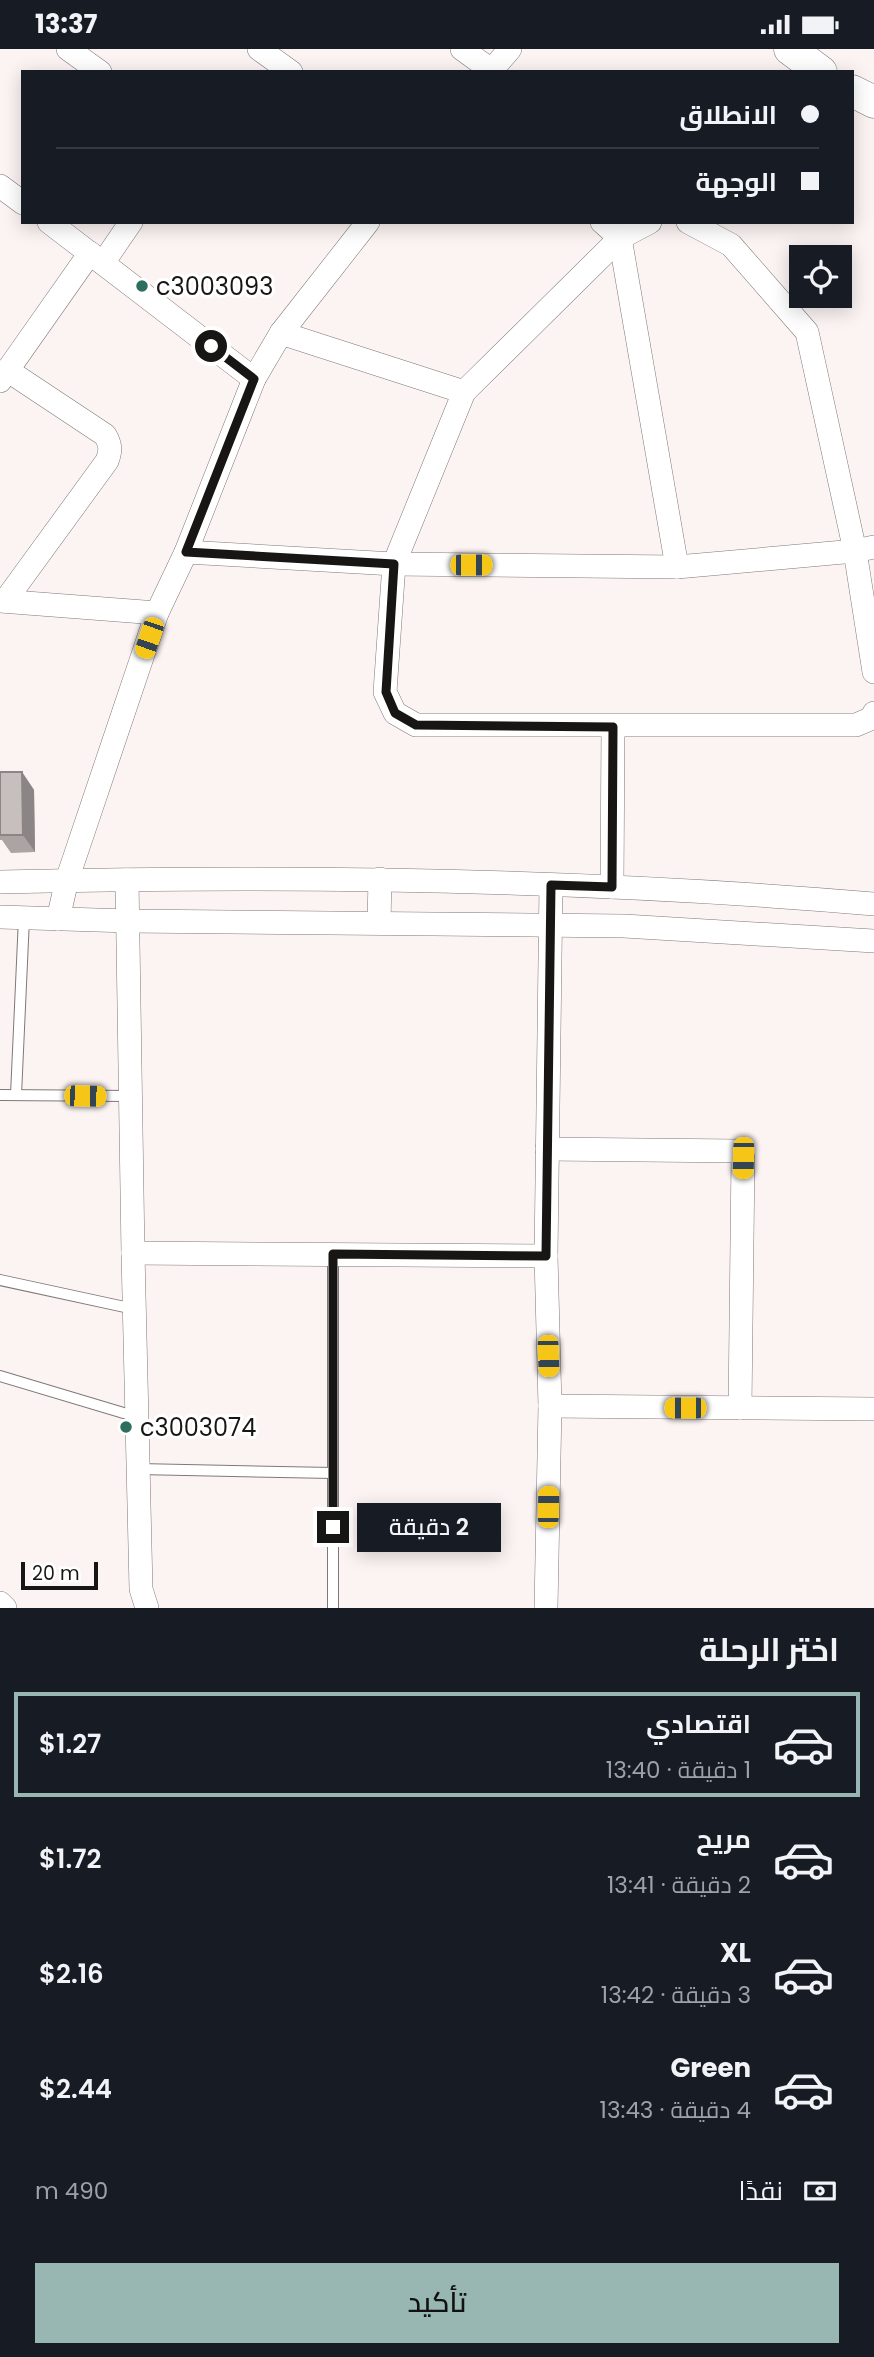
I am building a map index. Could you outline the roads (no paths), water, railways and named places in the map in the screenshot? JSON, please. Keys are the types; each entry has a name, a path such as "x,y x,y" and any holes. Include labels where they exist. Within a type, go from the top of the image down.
{"main road":[{"path":"790,49 818,70"},
{"path":"854,92 874,102"}],"street":[{"path":"68,49 97,70"},
{"path":"259,49 288,70"},
{"path":"462,49 490,70"},
{"path":"492,70 510,49"},
{"path":"0,186 21,202"},
{"path":"52,224 254,379"},
{"path":"2,601 107,461 110,452 110,443 105,435 4,375 97,258 129,224"},
{"path":"58,919 67,880 157,614 186,552 254,379 281,334 366,224"},
{"path":"604,224 620,238 677,567"},
{"path":"646,224 620,238 464,392 394,564 386,692 395,713 416,725 613,727 856,725 872,718 874,713"},
{"path":"692,224 731,245 807,332 865,549 874,672"},
{"path":"281,334 464,392"},
{"path":"186,552 394,564 677,567 865,549"},
{"path":"2,601 157,614"},
{"path":"612,887 613,727"},
{"path":"0,882 380,879 612,887 874,904"},
{"path":"379,922 380,879"},
{"path":"127,880 141,1589 147,1608"},
{"path":"546,1608 550,1406 546,1256 551,885"},
{"path":"0,917 129,921 624,926 874,941"},
{"path":"547,1149 738,1151 743,1158 740,1408"},
{"path":"133,1252 546,1256"},
{"path":"550,1406 874,1409"},
{"path":"0,1603 5,1608"}],"lane":[{"path":"16,1095 24,918"},
{"path":"0,1095 131,1096"},
{"path":"333,1254 333,1608"},
{"path":"0,1280 134,1309"},
{"path":"0,1376 137,1417"},
{"path":"138,1469 333,1473"}],"place":[{"name":"c3003093","path":"142,286"},
{"name":"c3003074","path":"126,1427"}]}
